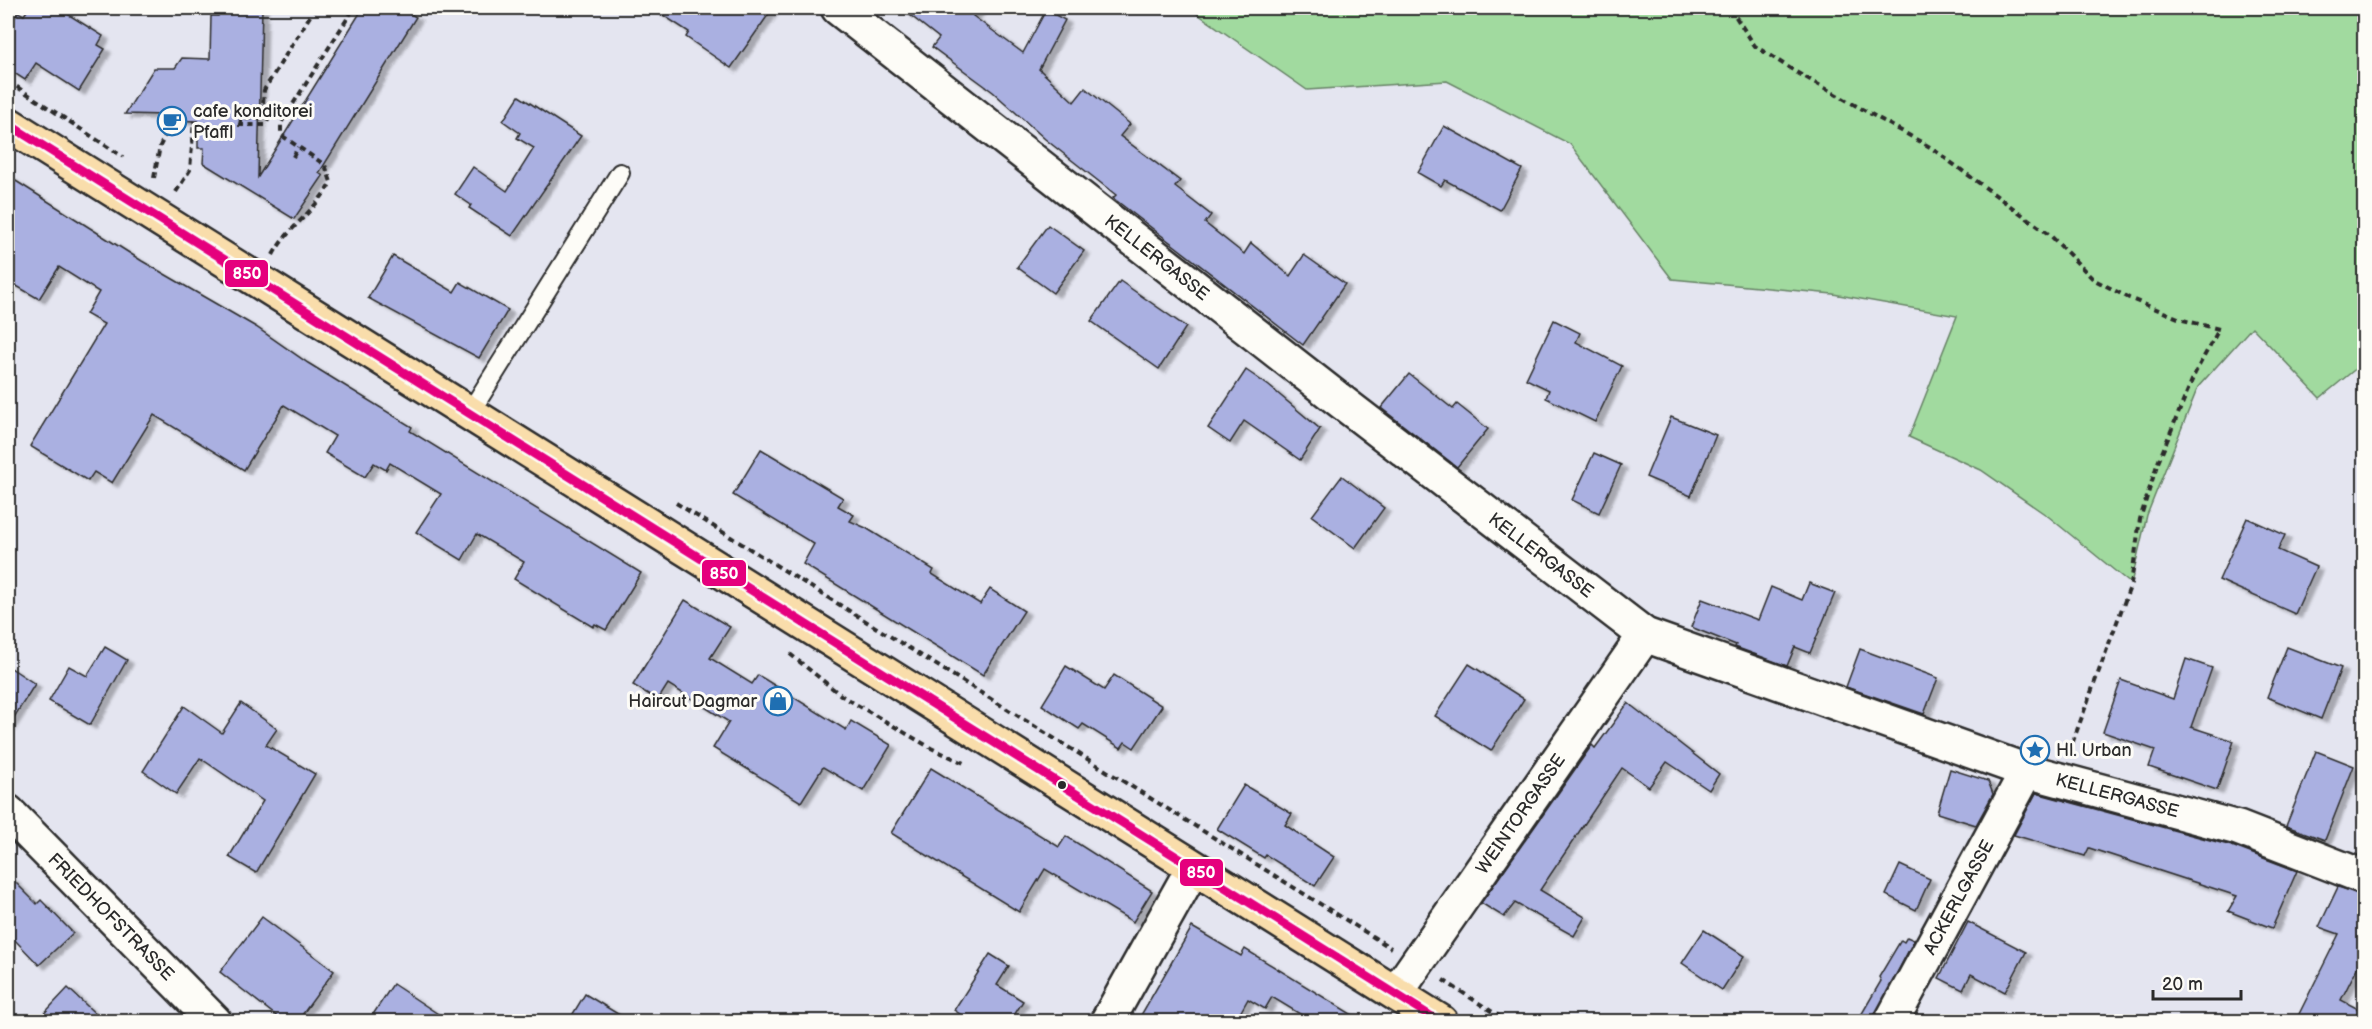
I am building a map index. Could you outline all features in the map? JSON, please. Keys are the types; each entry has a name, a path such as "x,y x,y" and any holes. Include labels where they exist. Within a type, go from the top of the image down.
{"main road":[{"path":"8,124 1441,1022"}],"street":[{"name":"KELLERGASSE","path":"838,8 1334,396 1645,635 2027,771 2238,828 2364,877"},
{"name":"WEINTORGASSE","path":"1396,993 1645,635"},
{"name":"ACKERLGASSE","path":"1891,1022 2027,771"},
{"name":"FRIEDHOFSTRASSE","path":"8,812 215,1022"},
{"path":"1107,1022 1193,868"}],"lane":[{"path":"469,414 620,173"}],"path":[{"path":"262,106 271,112 266,125 239,125 241,119 261,119 262,106 264,90 315,8"},
{"path":"258,281 290,231 317,206 331,182 326,165 281,135 280,129 354,8"},
{"path":"1730,8 1755,46 1796,72 1930,147 2050,235 2093,279 2140,303 2183,320 2219,329 2195,373 2157,465 2140,519 2131,584 2059,780"},
{"path":"350,14 356,18"},
{"path":"8,81 130,161"},
{"path":"305,86 312,90"},
{"path":"154,179 158,170 160,146 171,120"},
{"path":"176,192 190,170 194,121"},
{"path":"292,157 298,147"},
{"path":"146,173 161,183"},
{"path":"169,188 186,198"},
{"path":"265,246 285,259"},
{"path":"670,499 1508,1022"}],"green space":[{"path":"1189,8 2364,8 2364,362 2320,398 2252,327 2198,387 2147,515 2131,584 2049,517 1981,470 1909,437 1957,316 1833,294 1672,279 1570,144 1447,81 1307,90"}],"building":[{"path":"29,8 58,8 103,36 98,45 105,49 79,91 36,63 25,80 8,69 8,28 18,12 24,15"},
{"path":"218,8 262,8 258,177 363,8 400,8 416,17 319,173 323,176 294,219 203,163 204,148 198,148 198,121 164,120 164,115 125,114 154,68 175,68 182,58 210,59 211,16 218,16"},
{"path":"652,8 773,8 731,68 686,37 689,32"},
{"path":"901,8 980,8 973,16 1023,53 1046,10 1065,20 1039,69 1074,102 1085,88 1130,124 1120,136 1180,181 1175,187 1211,215 1205,223 1244,254 1251,243 1290,276 1304,255 1345,284 1303,345 1113,198 1116,195 1045,139 993,92 932,47 939,38"},
{"path":"519,96 581,136 512,236 469,208 471,205 455,194 473,167 507,191 534,148 517,138 520,133 503,121"},
{"path":"1444,126 1522,169 1500,210 1445,180 1441,186 1418,173"},
{"path":"8,176 142,261 256,327 308,363 412,427 410,431 641,573 606,630 595,624 593,627 514,579 524,562 477,534 462,560 416,532 441,494 390,463 386,470 374,463 365,477 325,453 335,436 284,405 244,470 154,415 112,483 94,472 88,481 30,446 104,324 86,314 99,292 59,267 39,299 8,281"},
{"path":"1048,225 1084,251 1053,293 1017,267"},
{"path":"393,256 454,292 460,282 508,310 479,358 368,298"},
{"path":"1120,281 1186,327 1159,369 1091,321"},
{"path":"1554,320 1580,333 1576,342 1622,366 1595,422 1546,398 1549,390 1526,379"},
{"path":"1246,370 1269,386 1320,429 1300,460 1244,421 1230,443 1208,428"},
{"path":"1409,374 1453,409 1457,404 1488,429 1457,467 1381,408"},
{"path":"1671,417 1716,435 1691,496 1646,477"},
{"path":"761,449 843,498 838,506 854,515 850,521 866,528 934,570 932,574 980,604 990,589 1024,611 983,675 803,564 814,544 733,495"},
{"path":"1594,453 1621,465 1599,513 1572,500"},
{"path":"1342,476 1384,508 1355,548 1312,516"},
{"path":"2247,518 2285,535 2278,550 2316,567 2295,614 2219,580"},
{"path":"1809,583 1835,593 1810,653 1795,647 1787,666 1735,647 1736,645 1691,627 1702,599 1758,620 1771,587 1802,600"},
{"path":"685,600 730,627 710,658 752,684 758,675 846,730 851,721 891,745 863,791 823,767 801,802 713,748 729,722 668,684 658,700 633,685"},
{"path":"105,647 127,660 90,725 49,701 69,666 87,676"},
{"path":"2287,647 2341,668 2321,719 2267,697"},
{"path":"1860,649 1938,678 1924,714 1846,687"},
{"path":"2186,659 2212,668 2191,727 2234,741 2217,790 2149,767 2155,750 2103,732 2121,680 2173,699"},
{"path":"1469,664 1524,699 1491,751 1435,716"},
{"path":"8,666 35,684 8,727"},
{"path":"1066,666 1104,690 1114,675 1162,706 1134,748 1125,742 1121,748 1083,724 1079,729 1042,705"},
{"path":"241,703 277,729 266,745 315,774 256,873 229,857 263,801 200,758 176,794 143,771 184,706 222,733"},
{"path":"1628,703 1719,774 1709,790 1667,762 1649,787 1622,768 1540,890 1585,917 1574,936 1515,903 1504,917 1481,903 1592,745 1595,748"},
{"path":"2316,751 2354,766 2325,840 2286,826"},
{"path":"931,768 1059,847 1066,836 1152,891 1133,922 1045,869 1019,912 891,833"},
{"path":"1950,769 1988,781 1993,794 1976,825 1937,813"},
{"path":"1244,785 1292,814 1285,825 1334,857 1315,886 1266,855 1264,858 1217,829"},
{"path":"2036,793 2232,846 2297,871 2272,928 2228,911 2237,896 2089,848 2085,856 2014,835"},
{"path":"1900,865 1930,879 1916,910 1886,895"},
{"path":"8,875 37,904 41,900 73,933 39,965 8,933"},
{"path":"2338,887 2364,895 2364,954 2341,1000 2364,1012 2364,1022 2295,1022 2339,934 2319,927"},
{"path":"262,917 334,971 297,1022 284,1022 220,972"},
{"path":"1968,922 2026,952 2005,992 1971,974 1963,990 1939,978"},
{"path":"1192,927 1241,956 1245,949 1364,1022 1313,1022 1272,997 1265,1009 1248,999 1235,1022 1137,1022"},
{"path":"1704,930 1744,956 1722,990 1682,963"},
{"path":"1907,937 1914,940 1872,1022 1857,1022 1881,981 1879,977 1901,940 1904,942"},
{"path":"990,954 1009,966 997,985 1023,1001 1010,1022 972,1022 954,1010"},
{"path":"393,984 450,1022 368,1022"},
{"path":"68,988 104,1022 36,1022"},
{"path":"585,994 631,1022 568,1022"}],"transit line":[{"name":"850","path":"8,124 1440,1022"}],"place":[{"name":"cafe konditorei Pfaffl","path":"172,121"},
{"name":"Haircut Dagmar","path":"778,701"},
{"name":"Hl. Urban","path":"2035,750"}]}
